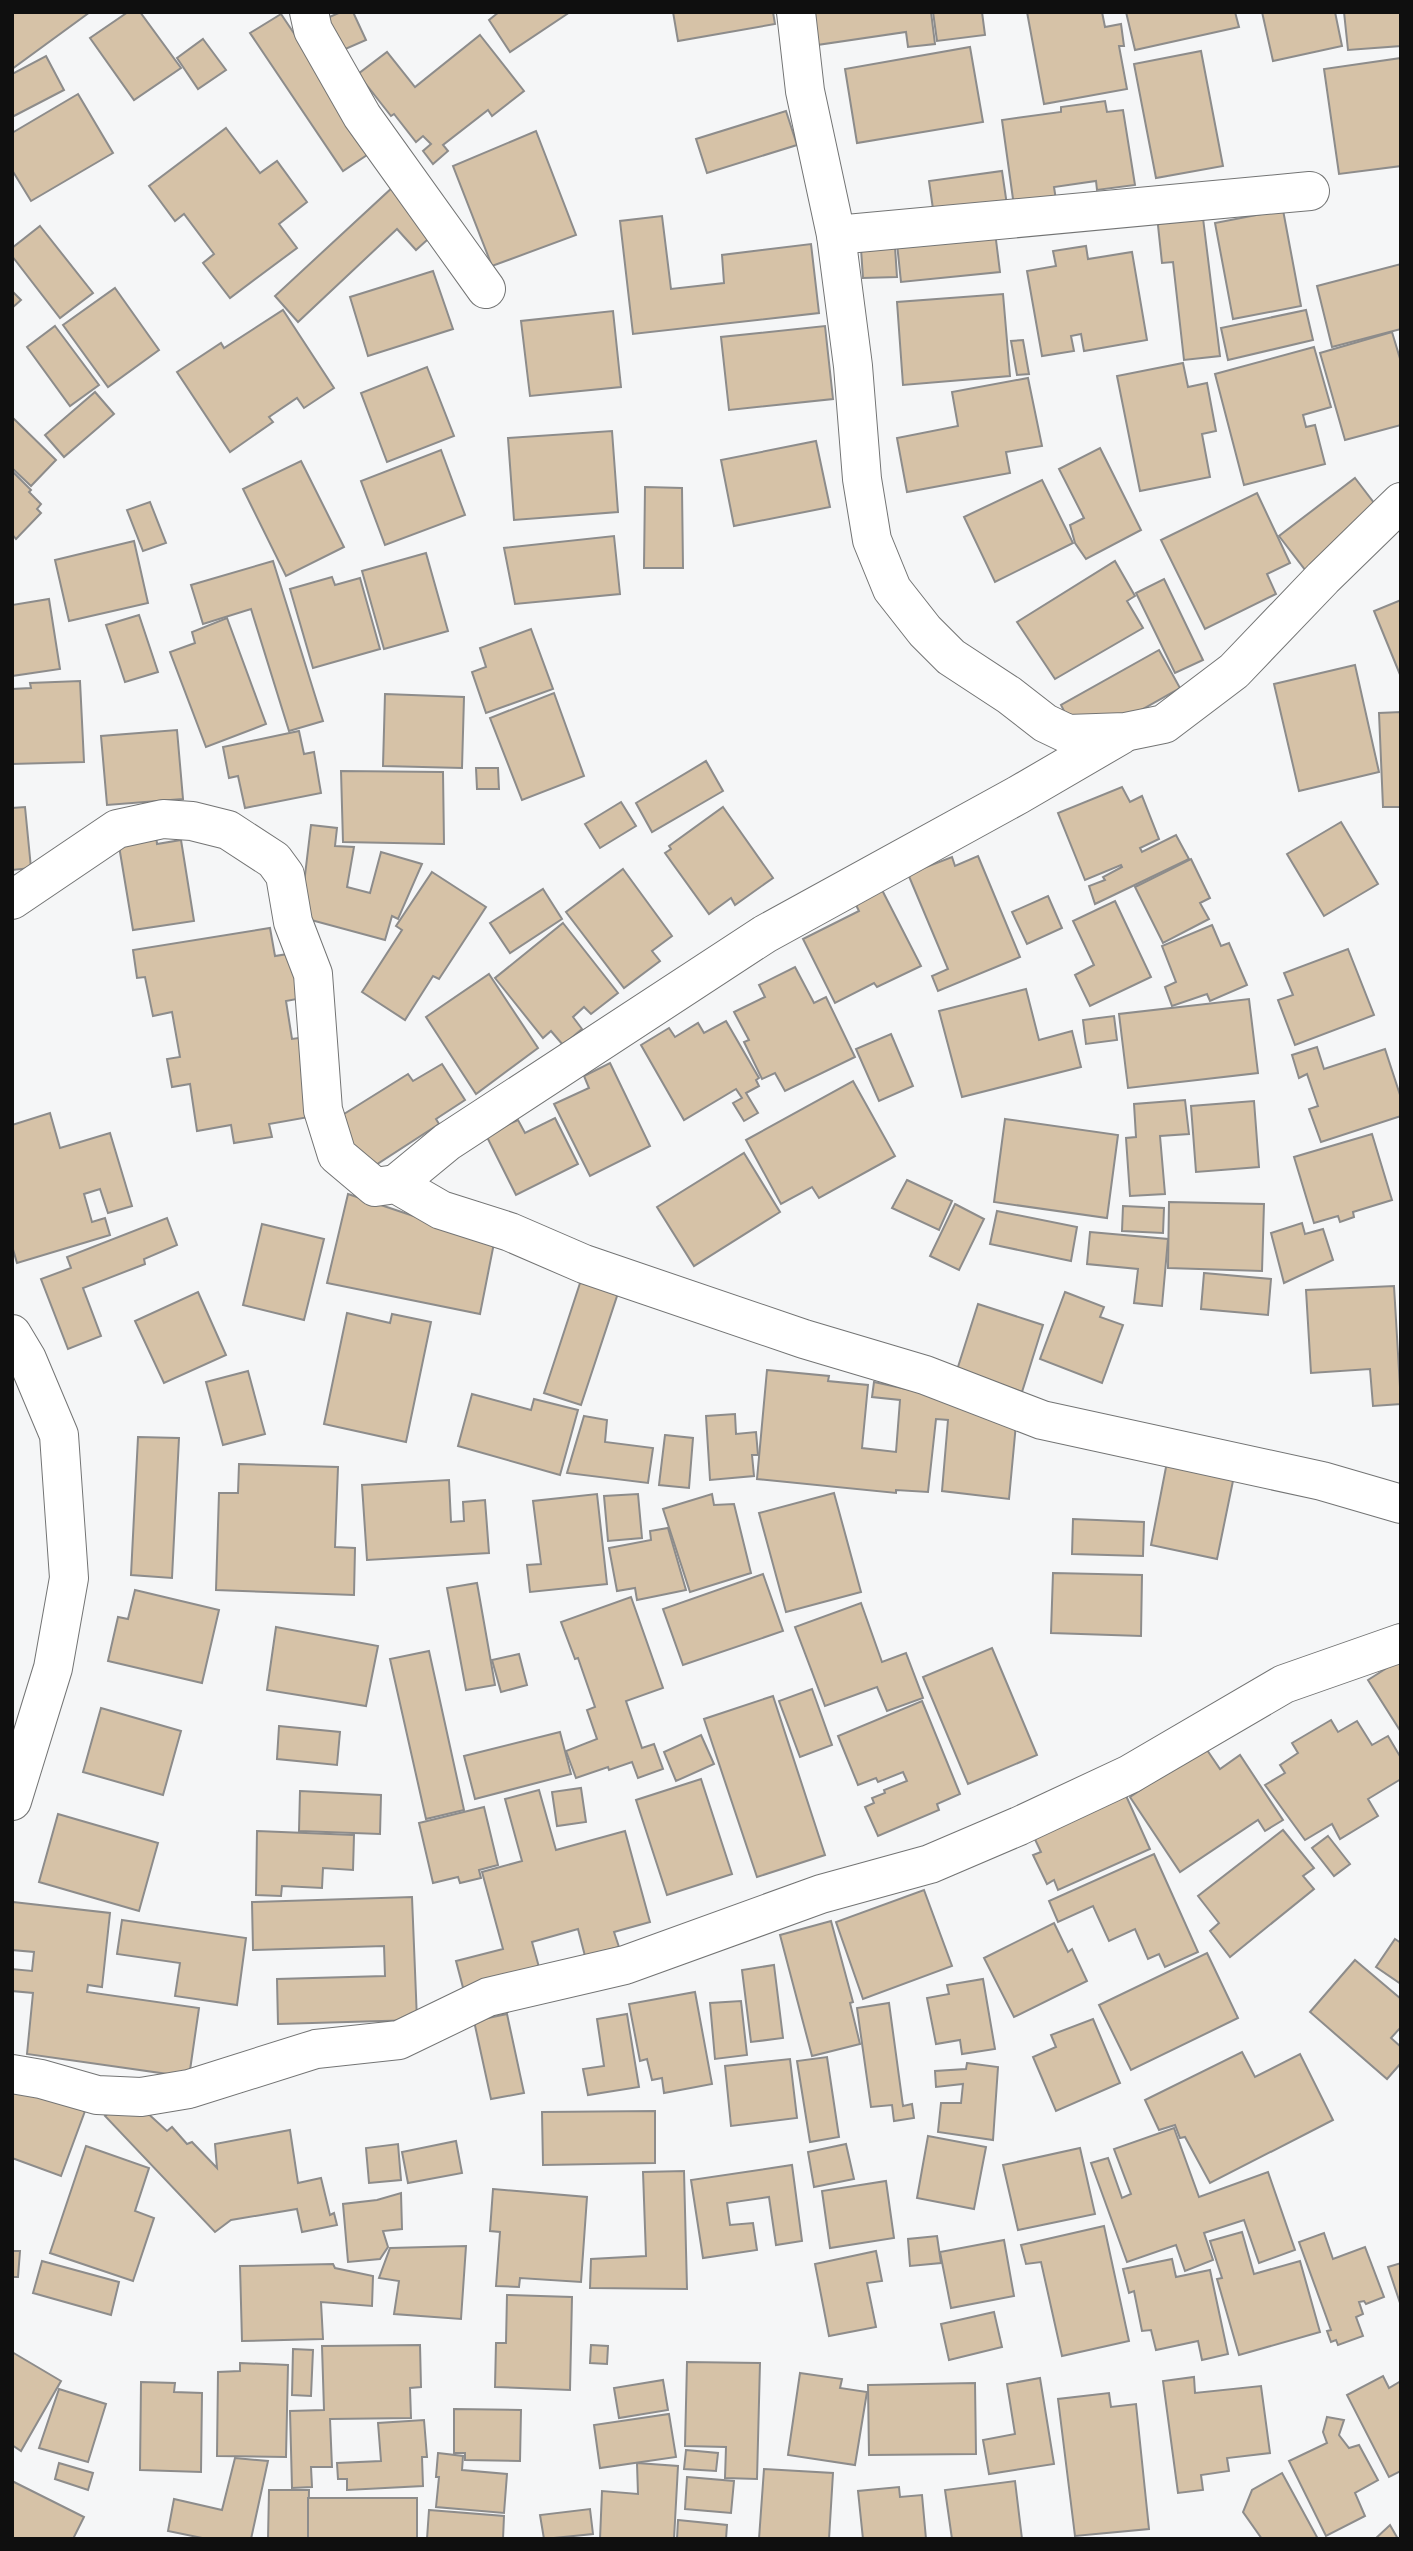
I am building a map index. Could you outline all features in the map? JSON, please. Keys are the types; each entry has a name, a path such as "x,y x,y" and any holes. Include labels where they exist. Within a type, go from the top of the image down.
{"street":[{"path":"309,12 313,30 362,116 486,289"},
{"path":"796,12 805,91 836,235 853,366 862,479 872,540 892,589 925,631 951,657 1009,695 1045,723 1068,734 1125,732 1164,724 1234,671 1401,502"},
{"path":"836,235 1310,191"},
{"path":"12,900 117,829 163,819 192,821 228,830 258,847 274,860 285,875 293,922 313,974 323,1110 337,1155 375,1187 396,1184 447,1142 765,934 1018,795 1125,732"},
{"path":"396,1184 442,1210 510,1232 584,1264 804,1339 925,1375 1042,1420 1322,1481 1401,1504"},
{"path":"12,1334 27,1359 59,1435 69,1578 54,1668 12,1801"},
{"path":"12,2074 41,2079 97,2095 141,2097 189,2089 316,2049 399,2040 488,1997 625,1965 821,1894 930,1864 1130,1774 1284,1685 1401,1643"}],"building":[{"path":"12,12 90,12 12,69"},
{"path":"128,12 140,12 181,68 134,100 90,38"},
{"path":"341,12 353,12 366,40 334,54 320,21"},
{"path":"499,12 570,12 510,52 489,20"},
{"path":"673,12 773,12 775,24 678,41"},
{"path":"813,12 931,12 935,44 908,47 906,32 817,45"},
{"path":"933,12 982,12 985,35 937,41"},
{"path":"1027,12 1102,12 1105,27 1121,24 1124,46 1119,46 1127,89 1044,104"},
{"path":"1126,12 1235,12 1239,27 1135,50"},
{"path":"1262,12 1335,12 1342,46 1273,61"},
{"path":"1344,12 1401,12 1401,46 1348,50"},
{"path":"281,14 373,151 343,171 250,33"},
{"path":"480,35 524,91 492,116 488,110 443,145 448,151 433,164 423,151 431,144 423,136 416,142 394,114 391,116 358,74 387,52 415,87"},
{"path":"203,39 226,70 198,89 177,58"},
{"path":"970,47 983,122 857,143 845,69"},
{"path":"1201,51 1223,166 1156,178 1134,64"},
{"path":"46,56 64,90 12,117 12,74"},
{"path":"1401,58 1401,166 1339,174 1324,69"},
{"path":"78,94 113,153 31,201 12,170 12,133"},
{"path":"1105,101 1107,112 1123,110 1135,185 1097,190 1096,181 1054,187 1056,200 1014,206 1002,120 1061,112 1061,107"},
{"path":"786,111 797,145 707,173 696,139"},
{"path":"226,128 260,173 277,161 307,202 279,224 297,248 230,298 203,263 214,254 184,214 175,221 149,186"},
{"path":"536,131 576,235 492,266 453,166"},
{"path":"1002,171 1008,212 935,223 929,181"},
{"path":"394,186 437,231 416,250 397,229 298,322 275,296"},
{"path":"1202,210 1220,356 1184,360 1173,262 1162,263 1157,216"},
{"path":"1283,210 1301,306 1233,319 1215,223"},
{"path":"662,216 671,289 724,283 722,255 811,244 819,313 633,334 620,221"},
{"path":"994,224 1000,272 901,282 896,234"},
{"path":"40,226 93,293 60,318 12,256 12,248"},
{"path":"1086,246 1088,259 1132,252 1147,340 1084,351 1081,334 1071,336 1074,351 1042,356 1027,271 1056,266 1053,251"},
{"path":"895,247 897,277 863,278 861,249"},
{"path":"1401,264 1401,329 1332,347 1317,286"},
{"path":"433,271 453,329 368,356 350,297"},
{"path":"115,288 159,350 108,387 63,325"},
{"path":"12,291 21,300 12,308"},
{"path":"1003,294 1010,376 903,385 897,302"},
{"path":"283,310 334,388 304,408 297,398 269,417 273,422 230,452 177,372 221,343 224,348"},
{"path":"1306,310 1313,340 1228,360 1221,328"},
{"path":"613,311 621,387 530,396 521,321"},
{"path":"55,326 99,385 70,406 27,347"},
{"path":"825,326 833,399 729,410 721,337"},
{"path":"1392,332 1401,362 1401,425 1345,440 1320,353"},
{"path":"1023,340 1029,374 1017,375 1011,341"},
{"path":"1314,347 1331,407 1303,415 1306,427 1315,425 1325,464 1244,485 1215,374"},
{"path":"1183,363 1188,387 1207,383 1216,431 1202,434 1210,477 1140,491 1117,376"},
{"path":"427,367 454,436 387,462 361,393"},
{"path":"1028,378 1042,446 1006,452 1010,473 907,492 897,438 958,426 952,392"},
{"path":"95,392 114,414 64,457 45,435"},
{"path":"12,417 56,460 31,486 12,468"},
{"path":"612,431 618,512 514,520 508,438"},
{"path":"816,441 830,507 734,526 721,460"},
{"path":"1100,448 1141,530 1086,559 1075,543 1070,525 1084,518 1059,469"},
{"path":"441,450 465,515 385,545 361,481"},
{"path":"301,461 344,547 286,576 243,489"},
{"path":"12,471 41,504 37,509 41,513 16,539 12,534"},
{"path":"1355,478 1381,512 1306,571 1279,536"},
{"path":"1042,480 1073,543 995,582 964,517"},
{"path":"645,487 682,488 683,568 644,568"},
{"path":"1257,493 1290,563 1267,574 1276,594 1205,629 1161,540"},
{"path":"150,502 166,543 143,551 127,510"},
{"path":"614,536 620,594 515,604 504,548"},
{"path":"134,541 148,603 69,621 55,560"},
{"path":"426,553 448,631 384,649 362,571"},
{"path":"273,561 323,721 289,731 251,609 203,624 191,585"},
{"path":"1115,561 1135,596 1127,601 1143,628 1055,679 1017,622"},
{"path":"332,577 335,585 360,578 380,649 313,668 290,589"},
{"path":"1164,579 1203,660 1175,673 1136,593"},
{"path":"49,599 60,669 12,676 12,605"},
{"path":"1401,600 1401,677 1374,611"},
{"path":"139,615 158,672 125,682 106,625"},
{"path":"227,618 266,724 206,747 170,652 195,643 192,632"},
{"path":"531,629 553,689 486,713 472,672 486,667 480,648"},
{"path":"1159,650 1180,688 1102,732 1066,715 1061,705"},
{"path":"1355,665 1379,772 1299,791 1274,684"},
{"path":"80,681 84,762 12,764 12,689 31,688 30,683"},
{"path":"554,693 584,776 522,800 490,718"},
{"path":"385,694 464,697 462,768 383,766"},
{"path":"1401,712 1401,807 1383,807 1379,713"},
{"path":"177,730 183,799 107,805 101,736"},
{"path":"299,731 304,754 314,752 321,793 245,808 238,776 229,778 223,747"},
{"path":"706,761 723,791 652,832 636,803"},
{"path":"476,768 498,768 499,789 477,789"},
{"path":"341,771 443,772 444,844 343,842"},
{"path":"1122,787 1130,802 1142,796 1159,839 1140,848 1142,852 1176,835 1189,859 1095,904 1089,886 1105,880 1103,877 1122,867 1121,865 1085,880 1058,813"},
{"path":"621,802 636,826 600,848 585,824"},
{"path":"25,807 31,868 12,870 12,808"},
{"path":"723,807 773,878 735,905 731,898 709,914 665,853 671,849 669,846"},
{"path":"1341,822 1378,884 1324,916 1287,854"},
{"path":"311,825 337,828 335,846 354,847 347,887 370,893 381,852 422,864 398,919 392,916 385,940 300,917"},
{"path":"156,834 157,844 181,840 194,921 133,930 118,840"},
{"path":"978,856 1020,957 938,991 932,976 948,969 908,874 952,857 955,866"},
{"path":"1191,859 1210,898 1200,903 1209,919 1163,943 1135,887"},
{"path":"623,869 672,936 652,951 660,961 624,988 566,912"},
{"path":"432,872 486,907 439,979 433,976 405,1020 362,992 402,930 396,926"},
{"path":"881,888 921,966 877,987 874,983 835,1003 803,939 859,911 854,901"},
{"path":"543,889 562,919 510,953 490,923"},
{"path":"1048,896 1062,928 1027,944 1012,912"},
{"path":"1115,901 1151,977 1090,1006 1075,975 1094,965 1073,921"},
{"path":"563,923 618,993 591,1014 584,1007 573,1017 582,1029 563,1045 551,1031 543,1038 495,978"},
{"path":"1212,925 1221,946 1229,943 1247,985 1210,1001 1207,994 1172,1006 1165,987 1176,982 1162,946"},
{"path":"270,928 275,956 294,953 302,998 286,1001 292,1039 307,1037 309,1117 269,1124 272,1137 234,1143 231,1125 197,1131 190,1084 172,1087 167,1059 180,1057 172,1012 153,1016 145,977 137,978 133,950"},
{"path":"1348,949 1374,1015 1295,1045 1278,1000 1293,995 1284,973"},
{"path":"795,967 814,1003 826,997 855,1057 785,1091 775,1073 762,1079 744,1042 749,1040 734,1012 765,997 759,985"},
{"path":"489,974 538,1048 476,1094 426,1017"},
{"path":"1026,989 1039,1040 1072,1031 1081,1067 962,1097 939,1011"},
{"path":"1249,999 1258,1073 1128,1088 1119,1014"},
{"path":"1114,1016 1117,1040 1086,1044 1083,1020"},
{"path":"726,1021 759,1078 756,1080 759,1086 746,1093 758,1113 744,1121 733,1103 742,1098 736,1089 684,1120 641,1045 669,1028 675,1037 698,1023 704,1033"},
{"path":"891,1034 913,1086 879,1101 856,1049"},
{"path":"1317,1047 1324,1069 1385,1049 1401,1098 1401,1116 1321,1142 1309,1109 1318,1106 1307,1074 1299,1078 1292,1055"},
{"path":"610,1063 650,1146 590,1176 554,1104 589,1088 584,1076"},
{"path":"442,1064 465,1100 436,1119 439,1124 368,1170 336,1119 408,1074 413,1081"},
{"path":"853,1081 895,1156 819,1198 812,1187 781,1204 746,1140"},
{"path":"1185,1100 1189,1134 1160,1136 1165,1194 1130,1196 1126,1138 1136,1137 1134,1104"},
{"path":"1254,1101 1259,1167 1196,1172 1191,1106"},
{"path":"50,1113 60,1148 110,1133 132,1206 108,1213 100,1189 84,1194 92,1222 105,1218 110,1235 17,1263 12,1246 12,1125"},
{"path":"555,1118 578,1164 516,1195 486,1135 518,1120 525,1133"},
{"path":"1005,1119 1118,1135 1107,1218 994,1202"},
{"path":"1372,1134 1392,1200 1353,1212 1354,1217 1340,1222 1338,1216 1314,1223 1294,1157"},
{"path":"744,1153 780,1212 694,1266 657,1207"},
{"path":"907,1180 952,1201 939,1230 892,1208"},
{"path":"348,1194 494,1243 480,1314 327,1283"},
{"path":"1169,1202 1264,1204 1262,1271 1168,1268"},
{"path":"955,1204 984,1219 959,1270 930,1256"},
{"path":"1123,1206 1164,1208 1163,1233 1122,1231"},
{"path":"997,1211 1077,1227 1071,1261 990,1244"},
{"path":"167,1218 177,1245 144,1259 145,1264 83,1288 101,1336 68,1349 41,1279 71,1268 67,1257"},
{"path":"1302,1223 1305,1234 1323,1229 1333,1260 1284,1283 1271,1233"},
{"path":"262,1224 324,1239 304,1320 243,1305"},
{"path":"1090,1232 1168,1239 1162,1306 1134,1303 1138,1269 1087,1264"},
{"path":"1204,1273 1271,1279 1268,1315 1201,1309"},
{"path":"583,1274 620,1287 581,1405 544,1393"},
{"path":"1394,1286 1401,1404 1373,1406 1370,1369 1311,1373 1306,1290"},
{"path":"198,1292 226,1355 164,1383 135,1321"},
{"path":"1065,1292 1104,1307 1100,1317 1123,1325 1102,1383 1040,1359"},
{"path":"978,1304 1043,1325 1022,1392 957,1370"},
{"path":"347,1313 390,1323 392,1314 431,1322 406,1442 324,1424"},
{"path":"767,1370 829,1376 828,1381 868,1385 862,1448 896,1452 900,1400 872,1397 874,1382 1017,1413 1009,1499 942,1491 948,1420 936,1419 928,1492 896,1490 896,1493 757,1479"},
{"path":"248,1371 265,1434 223,1445 206,1382"},
{"path":"472,1394 531,1410 534,1399 578,1410 560,1475 458,1446"},
{"path":"735,1414 736,1434 756,1432 758,1455 752,1455 754,1476 710,1480 706,1416"},
{"path":"584,1416 607,1420 605,1442 653,1448 648,1483 567,1473"},
{"path":"665,1435 693,1438 689,1488 659,1485"},
{"path":"138,1437 179,1438 172,1578 131,1575"},
{"path":"1167,1462 1234,1476 1217,1559 1151,1545"},
{"path":"239,1464 338,1467 335,1547 355,1548 354,1595 216,1590 219,1493 238,1493"},
{"path":"449,1480 451,1522 464,1521 463,1502 485,1500 489,1553 367,1560 362,1485"},
{"path":"834,1493 861,1592 786,1612 759,1513"},
{"path":"597,1494 607,1584 530,1592 527,1565 541,1564 533,1501"},
{"path":"638,1494 642,1538 608,1541 604,1496"},
{"path":"712,1494 714,1505 734,1504 751,1573 690,1592 663,1509"},
{"path":"1073,1519 1144,1522 1143,1556 1072,1554"},
{"path":"668,1528 686,1590 637,1600 635,1588 617,1591 609,1548 651,1540 650,1531"},
{"path":"1053,1573 1142,1575 1141,1636 1051,1633"},
{"path":"763,1574 783,1631 683,1665 663,1609"},
{"path":"477,1583 495,1685 466,1690 447,1588"},
{"path":"135,1590 219,1610 202,1683 108,1661 118,1617 128,1619"},
{"path":"631,1597 663,1688 626,1701 642,1748 654,1744 663,1769 638,1778 632,1762 576,1778 566,1751 597,1739 587,1710 595,1707 578,1658 575,1659 561,1622"},
{"path":"861,1603 882,1662 906,1653 923,1698 887,1711 877,1687 825,1706 795,1627"},
{"path":"276,1627 378,1646 366,1706 267,1690"},
{"path":"992,1648 1037,1755 968,1784 923,1677"},
{"path":"429,1651 464,1810 426,1819 390,1659"},
{"path":"519,1654 527,1685 501,1692 492,1660"},
{"path":"1401,1659 1401,1732 1368,1680"},
{"path":"812,1689 832,1745 800,1757 779,1701"},
{"path":"773,1696 825,1855 757,1877 704,1719"},
{"path":"922,1701 960,1794 937,1804 939,1810 878,1836 865,1807 874,1803 872,1798 885,1793 884,1790 907,1781 903,1772 878,1782 876,1778 858,1785 838,1736"},
{"path":"101,1708 181,1731 163,1795 83,1772"},
{"path":"1331,1720 1338,1732 1357,1721 1372,1745 1388,1736 1401,1758 1401,1779 1368,1799 1378,1816 1340,1839 1332,1824 1305,1840 1265,1785 1285,1773 1280,1765 1298,1753 1292,1743"},
{"path":"279,1726 340,1732 337,1765 277,1759"},
{"path":"560,1732 571,1774 475,1799 464,1756"},
{"path":"701,1735 714,1764 676,1781 664,1752"},
{"path":"1205,1747 1220,1769 1240,1755 1283,1820 1265,1831 1258,1820 1180,1872 1130,1797"},
{"path":"701,1779 732,1874 667,1895 636,1800"},
{"path":"581,1788 586,1822 557,1826 552,1792"},
{"path":"1123,1789 1150,1849 1058,1890 1054,1880 1047,1884 1033,1855 1041,1852 1031,1831"},
{"path":"539,1790 556,1850 625,1831 650,1922 614,1932 619,1947 585,1956 578,1929 532,1942 542,1978 466,1999 456,1961 503,1949 482,1872 522,1861 505,1799"},
{"path":"300,1791 381,1795 380,1834 299,1831"},
{"path":"484,1807 498,1865 479,1870 481,1878 460,1883 458,1877 433,1883 419,1823"},
{"path":"58,1814 158,1843 139,1911 39,1882"},
{"path":"1283,1830 1314,1868 1303,1876 1314,1889 1230,1957 1210,1931 1219,1923 1198,1896"},
{"path":"257,1831 354,1835 353,1870 323,1868 322,1888 282,1886 281,1896 256,1895"},
{"path":"1328,1836 1350,1864 1334,1876 1312,1848"},
{"path":"1154,1854 1198,1952 1165,1967 1159,1954 1148,1959 1135,1929 1109,1941 1093,1906 1058,1922 1049,1901"},
{"path":"924,1890 952,1966 863,1999 836,1922"},
{"path":"412,1897 417,2020 278,2024 277,1979 385,1976 384,1946 253,1950 252,1902"},
{"path":"13,1902 110,1913 102,1987 88,1985 87,1992 199,2008 189,2077 27,2054 33,1993 12,1991 12,1969 32,1971 34,1952 12,1950"},
{"path":"122,1920 246,1938 237,2005 175,1996 180,1963 117,1954"},
{"path":"831,1921 853,2002 850,2003 860,2044 812,2056 780,1935"},
{"path":"1054,1923 1068,1952 1072,1949 1087,1981 1014,2017 984,1958"},
{"path":"1395,1939 1401,1943 1401,1984 1376,1967"},
{"path":"1207,1953 1238,2018 1131,2070 1099,2005"},
{"path":"1355,1960 1401,1999 1401,2027 1391,2038 1401,2047 1401,2063 1387,2079 1310,2012"},
{"path":"774,1965 783,2038 751,2042 742,1970"},
{"path":"983,1979 995,2049 962,2054 960,2040 936,2044 927,1998 949,1994 947,1985"},
{"path":"695,1992 712,2084 664,2093 662,2078 652,2080 647,2059 640,2061 629,2004"},
{"path":"741,2001 747,2055 715,2059 710,2003"},
{"path":"889,2003 903,2106 912,2104 914,2118 894,2121 892,2105 871,2107 857,2008"},
{"path":"507,2014 524,2093 491,2099 474,2021"},
{"path":"627,2014 639,2087 588,2095 583,2069 604,2066 597,2019"},
{"path":"1093,2019 1120,2083 1056,2111 1033,2057 1056,2047 1051,2035"},
{"path":"1242,2052 1255,2077 1300,2054 1333,2120 1210,2183 1185,2137 1180,2138 1175,2125 1159,2130 1145,2100"},
{"path":"827,2057 839,2137 810,2142 797,2061"},
{"path":"790,2059 797,2118 731,2126 725,2066"},
{"path":"967,2063 998,2067 993,2140 938,2132 941,2103 961,2103 963,2084 936,2087 935,2071 966,2069"},
{"path":"12,2077 85,2111 61,2176 12,2158"},
{"path":"117,2107 143,2109 167,2131 172,2127 187,2144 192,2142 217,2168 215,2144 290,2130 298,2183 321,2178 330,2215 334,2213 337,2225 302,2232 297,2209 231,2220 215,2232 105,2116"},
{"path":"655,2111 655,2163 543,2165 542,2112"},
{"path":"1174,2128 1199,2197 1268,2172 1295,2250 1259,2263 1244,2220 1204,2233 1213,2260 1185,2271 1176,2245 1127,2262 1091,2163 1108,2158 1122,2198 1131,2194 1114,2149"},
{"path":"928,2136 986,2147 974,2209 917,2198"},
{"path":"456,2141 462,2173 408,2183 402,2152"},
{"path":"398,2144 401,2180 369,2183 366,2148"},
{"path":"846,2144 854,2179 814,2187 808,2152"},
{"path":"86,2146 149,2168 135,2211 154,2218 133,2281 50,2253"},
{"path":"1080,2148 1095,2214 1018,2230 1003,2165"},
{"path":"792,2165 802,2241 776,2245 769,2197 727,2203 730,2225 753,2223 757,2250 703,2258 691,2180"},
{"path":"684,2171 687,2289 590,2288 591,2259 646,2256 643,2172"},
{"path":"886,2181 894,2238 830,2248 822,2191"},
{"path":"493,2189 587,2197 581,2282 520,2278 519,2287 496,2286 500,2232 490,2231"},
{"path":"401,2193 402,2229 383,2231 388,2247 380,2259 348,2262 343,2204 377,2200"},
{"path":"1104,2226 1129,2341 1062,2356 1041,2262 1026,2264 1021,2245"},
{"path":"1242,2232 1254,2274 1300,2261 1320,2332 1239,2355 1217,2279 1222,2278 1210,2241"},
{"path":"1324,2233 1333,2259 1365,2247 1384,2297 1366,2304 1364,2301 1359,2302 1363,2314 1356,2317 1363,2336 1338,2345 1336,2340 1331,2342 1327,2331 1331,2330 1299,2242"},
{"path":"937,2236 941,2263 910,2266 908,2239"},
{"path":"1004,2240 1014,2296 951,2308 940,2252"},
{"path":"466,2246 461,2319 394,2314 399,2281 379,2278 390,2248"},
{"path":"12,2251 20,2251 18,2277 12,2277"},
{"path":"876,2251 882,2281 867,2283 876,2327 829,2336 815,2264"},
{"path":"1172,2259 1176,2277 1210,2270 1228,2354 1202,2360 1198,2341 1156,2350 1151,2330 1142,2331 1134,2291 1129,2293 1123,2269"},
{"path":"42,2261 119,2282 111,2315 33,2293"},
{"path":"1401,2263 1401,2306 1388,2267"},
{"path":"333,2264 335,2268 373,2276 372,2306 321,2302 323,2339 242,2341 240,2266"},
{"path":"507,2295 572,2297 570,2390 495,2387 496,2343 506,2343"},
{"path":"994,2312 1002,2347 949,2360 941,2324"},
{"path":"420,2345 421,2387 410,2388 411,2418 330,2419 332,2467 311,2467 312,2487 292,2488 290,2411 324,2410 322,2346"},
{"path":"591,2345 608,2346 607,2364 590,2363"},
{"path":"293,2349 313,2350 311,2396 292,2395"},
{"path":"12,2352 61,2381 21,2451 12,2445"},
{"path":"687,2362 760,2363 757,2479 725,2478 726,2447 685,2446"},
{"path":"240,2363 288,2365 286,2457 217,2456 218,2372 240,2371"},
{"path":"800,2373 842,2379 840,2388 867,2392 855,2465 788,2455"},
{"path":"1383,2376 1389,2388 1401,2381 1401,2471 1389,2477 1347,2395"},
{"path":"1194,2377 1195,2393 1261,2386 1270,2453 1227,2458 1229,2471 1201,2475 1203,2490 1178,2493 1163,2381"},
{"path":"1040,2378 1054,2464 989,2474 983,2440 1015,2434 1007,2384"},
{"path":"663,2380 668,2410 619,2418 614,2388"},
{"path":"141,2382 175,2383 174,2392 202,2393 201,2472 140,2470"},
{"path":"975,2383 976,2454 869,2455 868,2385"},
{"path":"59,2389 106,2404 88,2462 39,2448"},
{"path":"1109,2393 1111,2407 1136,2404 1149,2529 1075,2536 1058,2399"},
{"path":"454,2409 521,2410 520,2461 465,2460 465,2453 454,2453"},
{"path":"669,2414 676,2457 600,2468 594,2425"},
{"path":"1327,2417 1344,2420 1339,2435 1349,2448 1359,2445 1378,2480 1355,2493 1365,2516 1326,2536 1289,2461 1327,2443 1323,2432"},
{"path":"424,2420 427,2457 422,2457 423,2486 347,2490 347,2479 338,2479 337,2463 381,2461 378,2423"},
{"path":"686,2450 718,2453 716,2471 684,2469"},
{"path":"438,2453 463,2456 462,2470 507,2474 504,2513 436,2507"},
{"path":"235,2458 268,2461 251,2539 207,2539 168,2531 174,2499 222,2510"},
{"path":"59,2463 93,2473 88,2490 55,2479"},
{"path":"637,2463 678,2466 674,2539 600,2539 602,2491 638,2494"},
{"path":"764,2469 833,2473 829,2539 759,2539"},
{"path":"1282,2473 1318,2539 1262,2539 1243,2512 1252,2490"},
{"path":"687,2477 734,2481 731,2513 685,2509"},
{"path":"12,2481 84,2517 73,2539 12,2539"},
{"path":"1015,2481 1022,2539 952,2539 945,2490"},
{"path":"899,2487 900,2497 922,2495 926,2539 863,2539 858,2491"},
{"path":"269,2490 309,2490 308,2539 268,2539"},
{"path":"308,2498 417,2498 417,2539 308,2539"},
{"path":"590,2509 593,2534 544,2539 540,2515"},
{"path":"429,2510 504,2516 503,2539 427,2539"},
{"path":"678,2520 727,2525 726,2539 677,2539"},
{"path":"1390,2525 1398,2539 1375,2539"}]}
